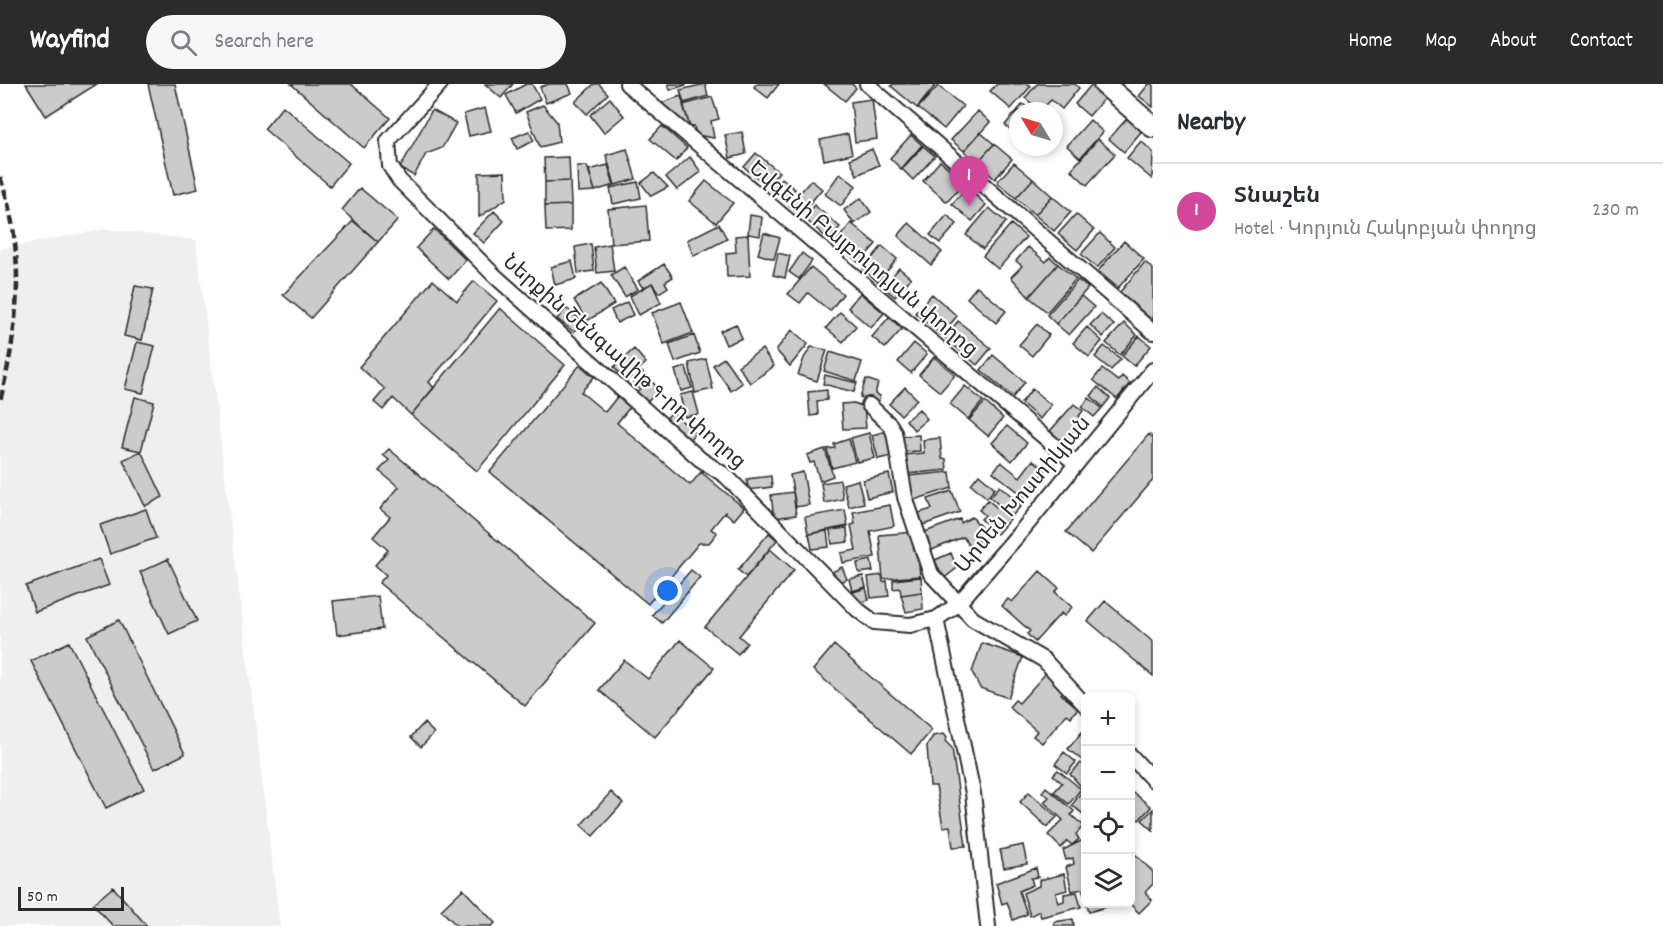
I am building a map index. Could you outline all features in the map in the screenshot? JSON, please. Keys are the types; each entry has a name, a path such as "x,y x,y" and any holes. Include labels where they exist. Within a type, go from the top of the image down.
{"street":[{"name":"Եվգենի Բայբուրդյան փողոց","path":"627,84 1075,464"},
{"path":"867,84 1153,332"},
{"path":"1104,84 1153,126"},
{"name":"Ներքին Շենգավիթ 9-րդ փողոց","path":"432,87 388,141 390,166 399,180 495,276 700,459 726,476 858,610 874,622 910,625"},
{"name":"Արմեն Խոստիկյան","path":"910,625 936,619 957,605 1024,528 1153,370"},
{"path":"869,405 890,424 894,432 905,497 932,574 957,605 973,619 1044,660 1081,701"},
{"path":"936,619 973,793 988,926"},
{"path":"1135,760 1153,780"}],"shaded area":[{"path":"105,229 196,240 280,926 0,926 0,249"}],"building":[{"path":"26,84 97,84 46,116"},
{"path":"148,84 175,84 198,189 173,195"},
{"path":"291,84 351,84 390,118 364,148"},
{"path":"485,84 513,84 501,98"},
{"path":"526,84 532,84 540,99 516,113 506,95"},
{"path":"549,84 568,84 572,93 546,103 540,87"},
{"path":"594,84 599,84 608,94 587,114 575,102"},
{"path":"668,84 686,84 686,85 670,90"},
{"path":"705,84 708,96 684,103 680,90"},
{"path":"756,84 779,84 768,98 754,87"},
{"path":"824,84 852,84 856,88 845,101"},
{"path":"893,84 933,84 935,86 917,108 891,86"},
{"path":"997,84 1029,84 1031,86 1017,102 1009,102 1009,107 990,91"},
{"path":"1037,84 1075,84 1079,88 1063,108 1063,102 1051,100 1049,102 1030,102 1025,98"},
{"path":"1092,84 1107,95 1089,116 1075,104"},
{"path":"1149,84 1153,84 1153,107 1139,96"},
{"path":"938,86 963,106 944,129 918,108"},
{"path":"681,96 690,127 686,129 658,104"},
{"path":"712,97 719,119 711,121 714,138 696,135 694,126 690,127 683,105"},
{"path":"610,98 624,116 604,133 590,115"},
{"path":"872,99 877,139 855,142 851,102"},
{"path":"543,105 557,122 559,142 540,147 526,112"},
{"path":"283,106 349,163 330,186 264,129"},
{"path":"485,108 491,131 469,136 464,114"},
{"path":"432,110 456,123 442,148 426,154 414,176 400,168"},
{"path":"978,111 990,122 964,151 951,140"},
{"path":"1130,115 1145,127 1124,152 1109,139"},
{"path":"1090,120 1103,132 1080,158 1067,146"},
{"path":"662,126 687,148 676,161 650,139"},
{"path":"529,131 534,141 517,149 512,138"},
{"path":"742,132 746,154 730,158 725,135"},
{"path":"980,132 994,144 977,163 964,151"},
{"path":"848,134 852,154 824,160 820,140"},
{"path":"911,135 922,145 901,169 890,158"},
{"path":"1098,139 1115,154 1087,185 1071,170"},
{"path":"1141,141 1153,152 1152,179 1127,158"},
{"path":"994,144 1012,159 995,179 977,163"},
{"path":"923,146 935,156 913,180 902,169"},
{"path":"627,149 636,179 615,185 606,155"},
{"path":"872,149 879,165 857,175 850,159"},
{"path":"756,153 779,172 767,186 744,167"},
{"path":"569,157 570,181 545,182 544,158"},
{"path":"690,157 701,172 677,190 666,177"},
{"path":"940,161 965,182 947,202 923,181"},
{"path":"1014,163 1033,179 1016,198 997,182"},
{"path":"608,165 614,185 595,191 589,170"},
{"path":"577,166 587,166 595,191 578,192"},
{"path":"505,172 506,199 479,217 479,173"},
{"path":"654,173 668,187 651,196 641,183"},
{"path":"840,173 856,186 841,206 825,194"},
{"path":"782,178 795,189 784,201 771,191"},
{"path":"1033,179 1052,196 1035,215 1016,198"},
{"path":"811,180 822,189 800,215 789,206"},
{"path":"570,181 571,205 545,206 545,182"},
{"path":"706,181 733,203 716,223 689,201"},
{"path":"638,182 641,198 613,204 610,188"},
{"path":"967,187 986,205 972,221 952,204"},
{"path":"360,188 398,220 378,242 342,210"},
{"path":"1052,196 1071,212 1054,231 1035,215"},
{"path":"861,198 871,212 854,224 844,210"},
{"path":"571,205 571,230 546,231 545,206"},
{"path":"646,205 649,241 611,244 608,209"},
{"path":"814,205 840,227 829,240 804,218"},
{"path":"989,208 1006,222 983,249 966,235"},
{"path":"494,211 504,221 484,243 473,233"},
{"path":"1076,214 1094,230 1077,250 1058,234"},
{"path":"750,215 762,217 760,236 748,234"},
{"path":"947,215 957,224 940,243 930,235"},
{"path":"353,221 378,242 311,318 283,295"},
{"path":"851,223 876,244 859,263 835,243"},
{"path":"909,223 942,252 931,265 898,236"},
{"path":"719,224 727,239 694,256 687,240"},
{"path":"1011,224 1026,237 998,269 983,256"},
{"path":"434,229 466,260 449,279 416,248"},
{"path":"764,233 780,238 774,259 758,254"},
{"path":"1100,233 1115,247 1097,268 1081,254"},
{"path":"748,235 750,276 727,277 726,253 736,252 735,236"},
{"path":"1124,241 1144,259 1118,288 1098,271"},
{"path":"591,244 594,271 578,273 575,247"},
{"path":"610,244 614,271 597,273 594,247"},
{"path":"882,246 897,259 878,282 863,269"},
{"path":"1028,247 1046,262 1050,257 1058,264 1029,297 1011,277 1022,266 1016,261"},
{"path":"778,253 790,256 785,278 773,275"},
{"path":"802,253 812,261 799,279 789,272"},
{"path":"572,261 576,279 555,285 551,267"},
{"path":"1145,262 1153,269 1153,321 1120,292"},
{"path":"664,264 673,277 665,282 668,287 659,293 652,283 643,288 638,281"},
{"path":"1058,264 1076,279 1047,312 1029,297"},
{"path":"624,267 638,289 625,297 611,275"},
{"path":"811,267 843,294 830,311 808,293 800,303 788,294"},
{"path":"899,268 911,278 895,297 883,287"},
{"path":"433,280 457,301 474,281 497,301 429,382 434,388 411,415 393,398 383,410 374,402 385,389 359,367"},
{"path":"1078,280 1088,288 1056,324 1047,315"},
{"path":"601,283 614,304 587,321 574,300"},
{"path":"652,283 661,303 639,315 630,296"},
{"path":"135,286 153,289 142,340 124,336"},
{"path":"977,286 1006,311 996,323 967,298"},
{"path":"860,293 884,313 871,328 848,308"},
{"path":"932,294 957,316 941,335 915,313"},
{"path":"1081,296 1094,307 1069,335 1056,324"},
{"path":"627,302 633,315 617,323 611,310"},
{"path":"681,302 693,333 664,344 652,313"},
{"path":"500,308 565,365 477,471 411,415"},
{"path":"566,308 582,321 574,332 557,319"},
{"path":"840,312 856,326 843,342 826,328"},
{"path":"1101,314 1114,325 1103,337 1090,325"},
{"path":"889,317 902,329 885,348 872,337"},
{"path":"958,321 991,348 977,365 945,338"},
{"path":"1124,323 1137,335 1120,355 1106,343"},
{"path":"736,324 742,338 726,345 720,331"},
{"path":"1037,324 1049,335 1032,356 1019,345"},
{"path":"1087,327 1102,341 1089,357 1073,343"},
{"path":"792,330 808,344 790,366 776,350"},
{"path":"694,335 700,353 675,362 669,344"},
{"path":"1139,336 1151,346 1134,366 1122,356"},
{"path":"137,342 155,346 143,393 125,389"},
{"path":"914,343 927,354 911,373 898,362"},
{"path":"1104,346 1121,359 1111,370 1095,357"},
{"path":"811,347 827,350 817,381 798,375"},
{"path":"634,349 646,363 626,381 614,367"},
{"path":"762,349 774,366 750,383 738,366"},
{"path":"830,352 862,362 856,381 824,371"},
{"path":"993,355 1025,382 1013,397 981,370"},
{"path":"934,357 955,375 940,392 919,375"},
{"path":"724,358 742,383 731,391 713,365"},
{"path":"706,359 713,389 695,393 689,363"},
{"path":"580,365 594,377 581,392 605,412 617,397 630,407 617,423 690,485 701,472 744,508 734,520 725,512 711,529 717,533 709,543 699,543 648,604 490,472"},
{"path":"686,367 692,388 681,391 675,370"},
{"path":"1102,369 1118,381 1122,376 1130,383 1117,399 1093,380"},
{"path":"642,372 660,390 644,405 634,394 640,389 633,382"},
{"path":"825,375 857,383 854,392 823,384"},
{"path":"866,379 878,383 875,394 880,396 878,403 860,397"},
{"path":"965,386 983,401 968,419 950,404"},
{"path":"905,387 917,399 901,415 889,404"},
{"path":"1098,387 1110,398 1103,407 1091,396"},
{"path":"1032,389 1051,405 1040,419 1021,403"},
{"path":"827,390 827,400 817,401 818,415 810,416 808,392"},
{"path":"693,392 699,414 685,417 680,395"},
{"path":"135,397 154,402 141,451 122,447"},
{"path":"1089,398 1102,408 1094,417 1082,407"},
{"path":"985,402 1003,418 988,436 969,420"},
{"path":"854,403 864,407 866,428 843,429 841,404"},
{"path":"1074,404 1083,411 1079,416 1083,420 1070,434 1075,439 1068,447 1050,431"},
{"path":"919,409 927,419 914,430 906,420"},
{"path":"672,412 695,433 687,442 663,422"},
{"path":"1007,426 1027,443 1012,461 992,443"},
{"path":"890,430 896,455 878,459 872,435"},
{"path":"869,433 875,458 857,462 851,438"},
{"path":"1149,434 1153,438 1153,480 1091,553 1066,532"},
{"path":"919,435 920,451 902,452 901,436"},
{"path":"940,438 942,459 946,459 947,470 906,474 904,455 924,453 923,440"},
{"path":"849,439 855,462 832,468 827,449 835,448 834,444"},
{"path":"389,449 595,623 525,706 379,583 386,575 375,565 388,550 373,537 390,517 380,509 399,487 379,471 389,460 383,455"},
{"path":"825,449 833,476 820,481 814,462 810,463 807,455"},
{"path":"141,451 163,497 145,506 123,460"},
{"path":"1033,460 1046,470 1025,497 993,472 1001,462 1020,477"},
{"path":"803,472 809,505 796,507 790,475"},
{"path":"950,472 952,488 914,500 908,476"},
{"path":"889,474 893,492 867,498 863,480"},
{"path":"979,474 995,488 987,498 971,484"},
{"path":"771,476 772,487 748,490 747,479"},
{"path":"840,480 843,499 824,503 821,483"},
{"path":"858,480 864,503 849,507 843,484"},
{"path":"1000,486 1022,505 1012,516 990,497"},
{"path":"952,491 960,512 923,525 919,513 932,509 928,499"},
{"path":"793,492 796,515 774,518 771,495"},
{"path":"988,500 1010,519 997,534 981,519 985,515 979,510"},
{"path":"890,505 894,526 870,531 875,557 843,563 841,553 856,550 851,525 855,524 853,512"},
{"path":"146,509 156,538 110,554 100,525"},
{"path":"845,510 848,526 808,534 805,517"},
{"path":"972,517 986,533 972,549 963,537 932,550 925,532 960,519 961,523"},
{"path":"847,528 848,542 832,544 830,530"},
{"path":"827,531 829,547 812,549 809,534"},
{"path":"916,532 920,576 883,579 879,535"},
{"path":"769,533 777,540 746,577 738,570"},
{"path":"770,549 794,570 739,636 747,643 738,654 705,627"},
{"path":"951,553 957,568 943,579 935,560"},
{"path":"99,559 109,585 35,612 26,586"},
{"path":"168,559 197,621 169,634 140,572"},
{"path":"871,560 873,571 859,573 857,563"},
{"path":"842,567 847,579 835,584 830,573"},
{"path":"691,570 700,577 662,623 652,615"},
{"path":"1040,571 1059,588 1055,592 1072,607 1064,616 1061,613 1035,642 1027,634 1030,631 1002,606 1008,599 1012,602"},
{"path":"882,575 883,582 887,581 889,596 871,598 868,577"},
{"path":"863,576 866,587 852,591 849,579"},
{"path":"921,577 922,592 901,595 900,588 893,589 893,580"},
{"path":"866,588 869,600 856,604 847,594"},
{"path":"922,592 923,609 906,612 901,595"},
{"path":"378,596 382,629 337,635 333,601"},
{"path":"1105,601 1153,642 1153,676 1088,621"},
{"path":"119,620 185,754 154,769 87,636"},
{"path":"680,640 714,668 655,737 599,690 624,660 648,679"},
{"path":"69,642 144,789 106,808 31,661"},
{"path":"982,643 1023,657 1008,698 980,688 972,672"},
{"path":"834,645 932,730 911,754 813,670"},
{"path":"1047,672 1066,689 1061,694 1078,708 1071,717 1067,714 1042,743 1033,736 1037,731 1009,707 1015,700 1019,703"},
{"path":"424,723 434,733 421,747 411,737"},
{"path":"1081,733 1081,759 1068,749"},
{"path":"944,734 947,738 945,741 952,748 966,846 953,847 950,826 943,827 936,786 930,786 927,746 933,736"},
{"path":"1064,752 1076,762 1067,773 1055,764"},
{"path":"1081,763 1081,786 1070,774"},
{"path":"1058,770 1081,789 1069,804 1054,792 1062,783 1053,775"},
{"path":"1046,787 1074,811 1071,815 1081,823 1081,829 1076,834 1079,839 1072,845 1067,841 1061,848 1048,835 1063,820 1044,802 1049,797 1042,792"},
{"path":"611,792 623,803 593,836 581,825"},
{"path":"1029,792 1057,817 1047,827 1020,802"},
{"path":"1081,793 1081,812 1072,805"},
{"path":"1135,794 1151,807 1139,820 1135,817"},
{"path":"1153,809 1153,830 1142,820"},
{"path":"1081,841 1081,889 1072,891 1066,867 1074,864 1073,858 1066,860 1063,850"},
{"path":"1023,845 1027,864 1004,868 1000,850"},
{"path":"1135,854 1153,872 1153,884 1145,892 1152,900 1139,913 1134,908"},
{"path":"1036,868 1038,877 1031,878 1033,885 1019,891 1027,914 1013,920 1007,902 1002,904 996,883"},
{"path":"1064,874 1067,890 1056,893 1058,903 1064,901 1064,894 1077,892 1081,907 1041,917 1039,911 1030,916 1023,893 1039,886 1039,880"},
{"path":"113,887 147,926 113,926 93,904"},
{"path":"463,889 495,923 492,926 457,926 441,910"},
{"path":"1088,908 1103,908 1089,912"},
{"path":"1073,919 1074,926 1054,926 1054,922"}],"railway":[{"path":"0,177 14,233 17,289 12,345 0,401"}],"place":[{"name":"Տնաշեն","path":"969,206"}]}
